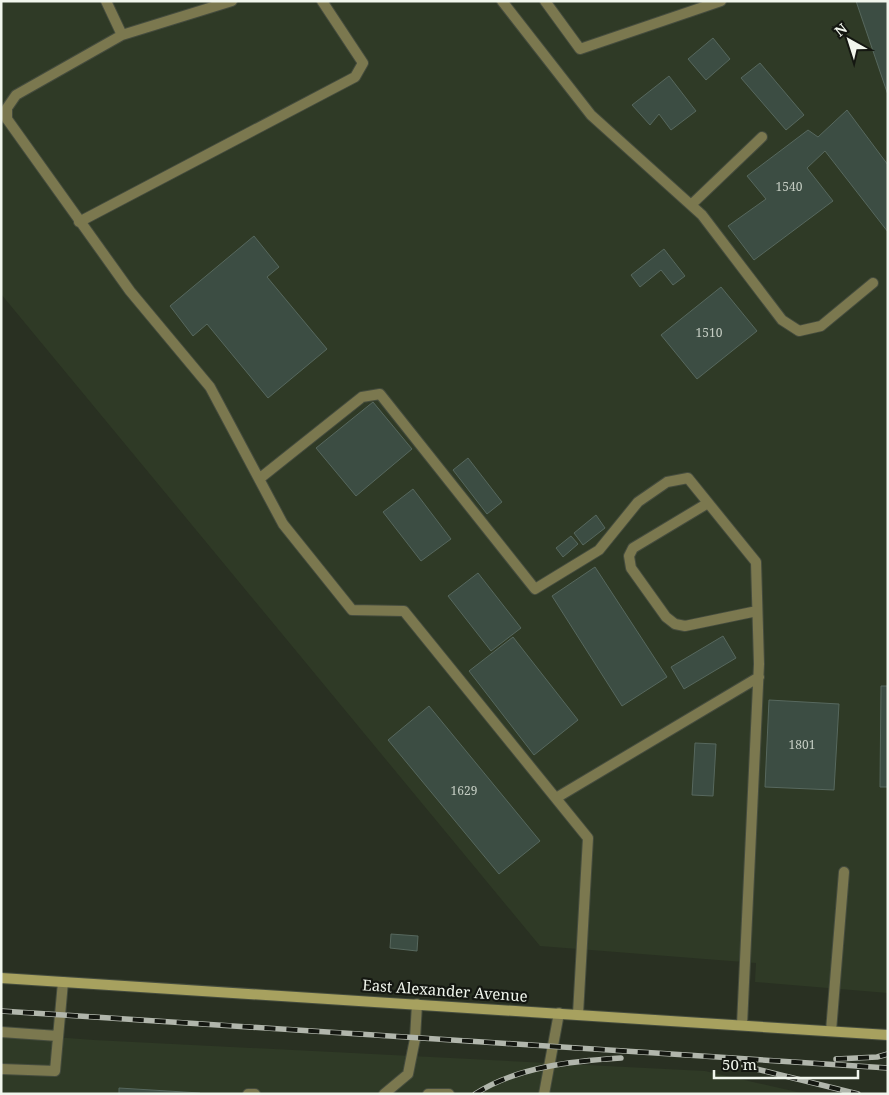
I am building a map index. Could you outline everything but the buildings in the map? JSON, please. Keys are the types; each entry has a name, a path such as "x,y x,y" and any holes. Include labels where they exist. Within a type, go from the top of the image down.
{"street":[{"name":"East Alexander Avenue","path":"1,978 888,1035"}],"lane":[{"path":"106,1 122,35"},
{"path":"232,1 122,35 16,95 7,108 7,119 130,291 210,387 283,524 352,610 404,611 588,838 578,1014"},
{"path":"79,222 355,77 363,63 322,1"},
{"path":"502,1 591,115 692,204 782,320 799,331 820,326 873,283"},
{"path":"545,1 580,49 721,1"},
{"path":"692,204 762,137"},
{"path":"259,479 362,397 380,394 535,589 599,550 638,502 667,482 688,478 756,562 759,676 742,1025"},
{"path":"708,503 632,548 629,556 631,568 666,617 675,624 685,626 758,611"},
{"path":"556,798 759,676"},
{"path":"831,1031 844,872"},
{"path":"1,1069 55,1071 63,982"},
{"path":"384,1094 408,1074 415,1039 417,1004"},
{"path":"544,1094 559,1013"},
{"path":"1,1032 58,1036"},
{"path":"248,1094 255,1094"},
{"path":"428,1094 449,1094"}],"shaded area":[{"path":"1,1 888,1 888,993 755,982 756,963 540,946 1,294"},
{"path":"1,1033 94,1040 705,1071 806,1094 1,1094"}],"railway":[{"path":"1,1011 888,1068"},
{"path":"836,1059 877,1057 888,1054"},
{"path":"475,1094 509,1077 545,1067 621,1058"},
{"path":"744,1066 858,1094"}]}
